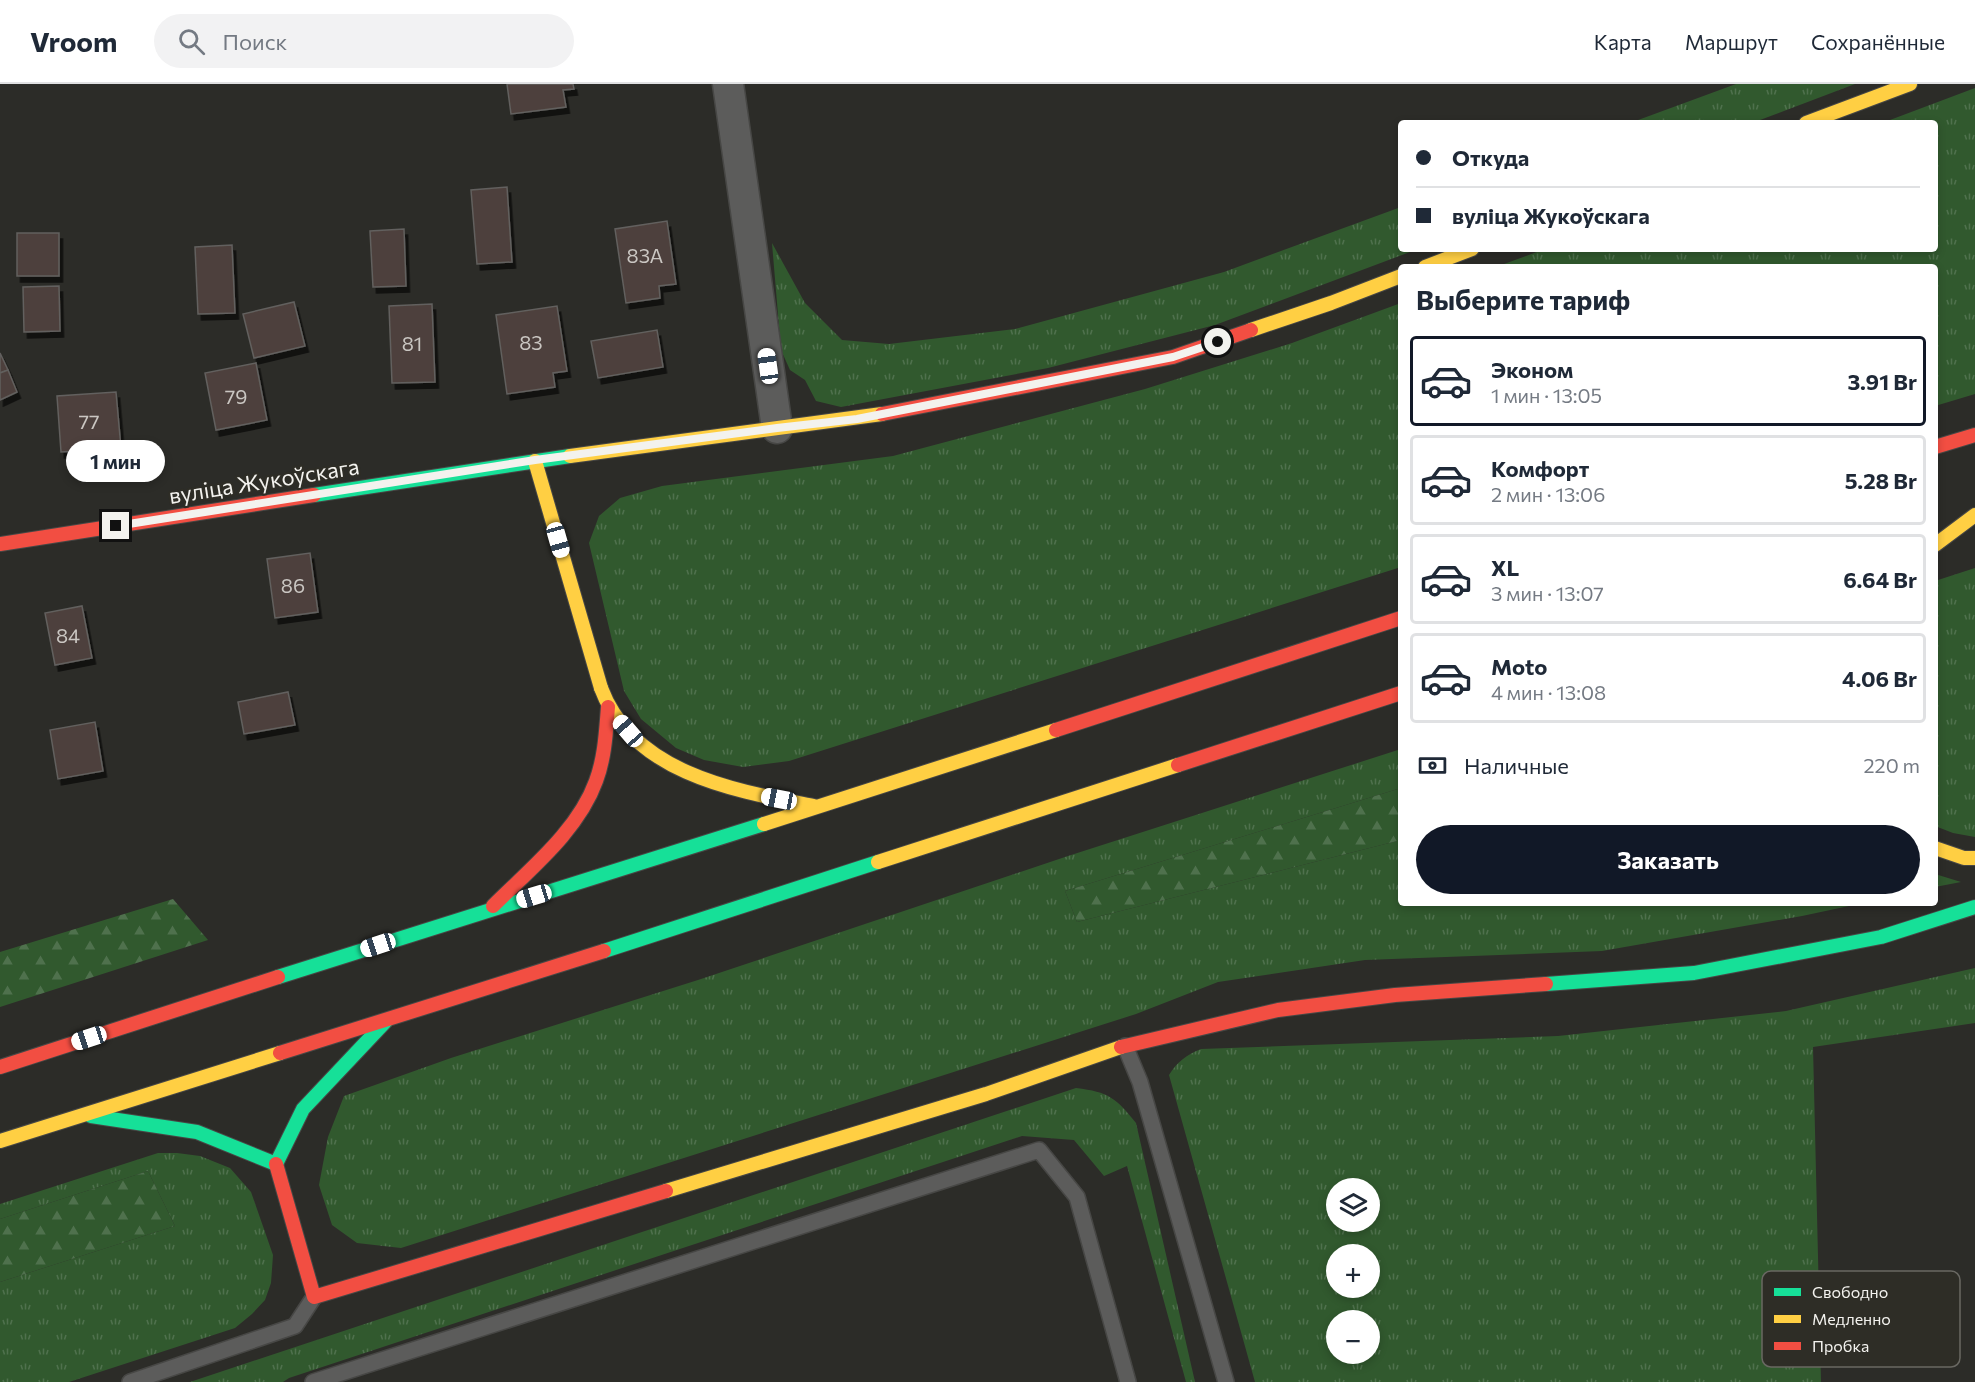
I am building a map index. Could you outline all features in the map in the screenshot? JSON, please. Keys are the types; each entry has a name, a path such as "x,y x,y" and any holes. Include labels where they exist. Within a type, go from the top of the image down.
{"main road":[{"path":"1814,120 1910,84"},
{"path":"1433,264 1464,252"},
{"name":"вуліца Жукоўскага","path":"0,544 535,460 857,419 1173,357 1331,303 1398,277"},
{"path":"1938,446 1975,435"},
{"path":"490,909 564,833 596,783 604,747 608,708 535,460"},
{"path":"1938,525 1975,514"},
{"path":"1938,543 1975,514"},
{"path":"0,1067 490,909 819,807 1398,619"},
{"path":"0,1141 1398,694"},
{"path":"608,708 628,731 657,757 692,776 738,791 819,807"},
{"path":"1938,849 1964,858 1975,858"},
{"path":"389,1018 303,1109 276,1164 314,1297 986,1094 1125,1046 1278,1010 1395,995 1694,973 1881,937 1975,907"},
{"path":"81,1115 197,1132 276,1164"}],"street":[{"path":"728,84 777,428"}],"lane":[{"path":"1125,1046 1140,1082 1226,1382"},
{"path":"313,1382 1039,1150 1077,1197 1128,1382"},
{"path":"130,1382 294,1326 314,1297"}],"green space":[{"path":"1736,84 1855,84 1760,120 1638,120"},
{"path":"1975,88 1975,394 1938,405 1938,264 1504,264 1537,252 1938,252 1938,120 1890,120"},
{"path":"1398,208 1398,252 1410,252 1215,325 1048,368 841,407 816,401 805,380 790,370 781,350 772,243 805,303 842,340 889,344 1015,329 1224,272"},
{"path":"1398,304 1398,568 789,761 743,767 704,760 676,748 641,719 624,691 589,543 599,516 620,498 662,486 893,456 1145,389 1292,343"},
{"path":"1975,568 1975,837 1938,827 1938,580"},
{"path":"1398,750 1398,789 1065,891 1077,922 1398,841 1398,906 1849,906 1602,951 1365,960 1218,982 1136,1014 401,1248 357,1243 332,1225 319,1185 328,1137 344,1096 451,1058 698,980 1068,856"},
{"path":"1398,789 1398,841 1077,922 1065,891"},
{"path":"1938,875 1961,882 1938,886"},
{"path":"173,899 208,940 0,1007 0,952"},
{"path":"1975,968 1975,1023 1813,1047 1818,1271 1762,1271 1762,1367 1821,1367 1821,1382 1255,1382 1169,1075 1186,1056 1201,1049 1558,1036 1786,1011"},
{"path":"1076,1088 1104,1094 1111,1098 1136,1123 1195,1382 1186,1382 1127,1166 1104,1176 1074,1140 1022,1136 289,1378 283,1382 190,1382"},
{"path":"158,1153 200,1156 230,1168 251,1192 273,1255 271,1283 265,1300 235,1328 69,1382 0,1382 0,1282 175,1226 148,1171 0,1219 0,1204"},
{"path":"148,1171 175,1226 0,1282 0,1219"}],"building":[{"path":"507,84 573,84 574,89 563,90 566,107 511,114"},
{"path":"507,187 512,262 477,264 471,190"},
{"path":"667,221 676,284 659,286 660,298 626,303 615,229"},
{"path":"404,229 406,286 373,287 370,231"},
{"path":"17,233 59,233 59,276 17,276"},
{"path":"232,245 235,313 198,314 195,247"},
{"path":"59,286 60,331 24,332 23,287"},
{"path":"294,302 305,346 254,358 243,314"},
{"path":"432,304 435,382 392,383 389,306"},
{"path":"557,306 567,371 553,373 555,387 507,394 496,315"},
{"path":"657,330 663,367 598,378 591,341"},
{"path":"0,353 8,370 0,373"},
{"path":"256,363 267,420 216,430 205,373"},
{"path":"8,370 17,392 0,400 0,373"},
{"path":"116,392 121,448 61,452 57,396"},
{"path":"310,553 318,612 275,618 267,559"},
{"path":"82,606 92,658 55,665 45,613"},
{"path":"288,692 295,725 244,734 238,702"},
{"path":"95,722 103,771 58,779 50,730"}],"traffic: fast":[{"path":"314,495 570,456"},
{"path":"278,977 764,824"},
{"path":"604,951 878,862"},
{"path":"1546,984 1694,973 1881,937 1975,907"},
{"path":"91,1116 197,1132 276,1164 303,1109 386,1021"}],"traffic: slow":[{"path":"1814,120 1910,84"},
{"path":"1433,264 1464,252"},
{"path":"1251,330 1398,277"},
{"path":"570,456 882,414"},
{"path":"535,461 601,688"},
{"path":"1938,543 1975,515"},
{"path":"601,688 616,717 637,741 662,759 690,774 721,785 814,806"},
{"path":"764,824 1056,730"},
{"path":"878,862 1178,765"},
{"path":"1938,849 1964,858 1975,858"},
{"path":"666,1191 986,1094 1121,1047"},
{"path":"0,1141 280,1053"}],"traffic: jam":[{"path":"882,414 1173,357 1251,330"},
{"path":"1938,446 1975,435"},
{"path":"0,544 314,495"},
{"path":"1056,730 1398,619"},
{"path":"1178,765 1398,694"},
{"path":"493,906 552,848 578,816 588,799 601,763 608,707"},
{"path":"280,1053 604,951"},
{"path":"0,1067 278,977"},
{"path":"1121,1047 1278,1010 1395,995 1546,984"},
{"path":"276,1164 314,1297 666,1191"}],"route":[{"path":"116,526 535,460 857,419 1173,357 1218,342"}]}
